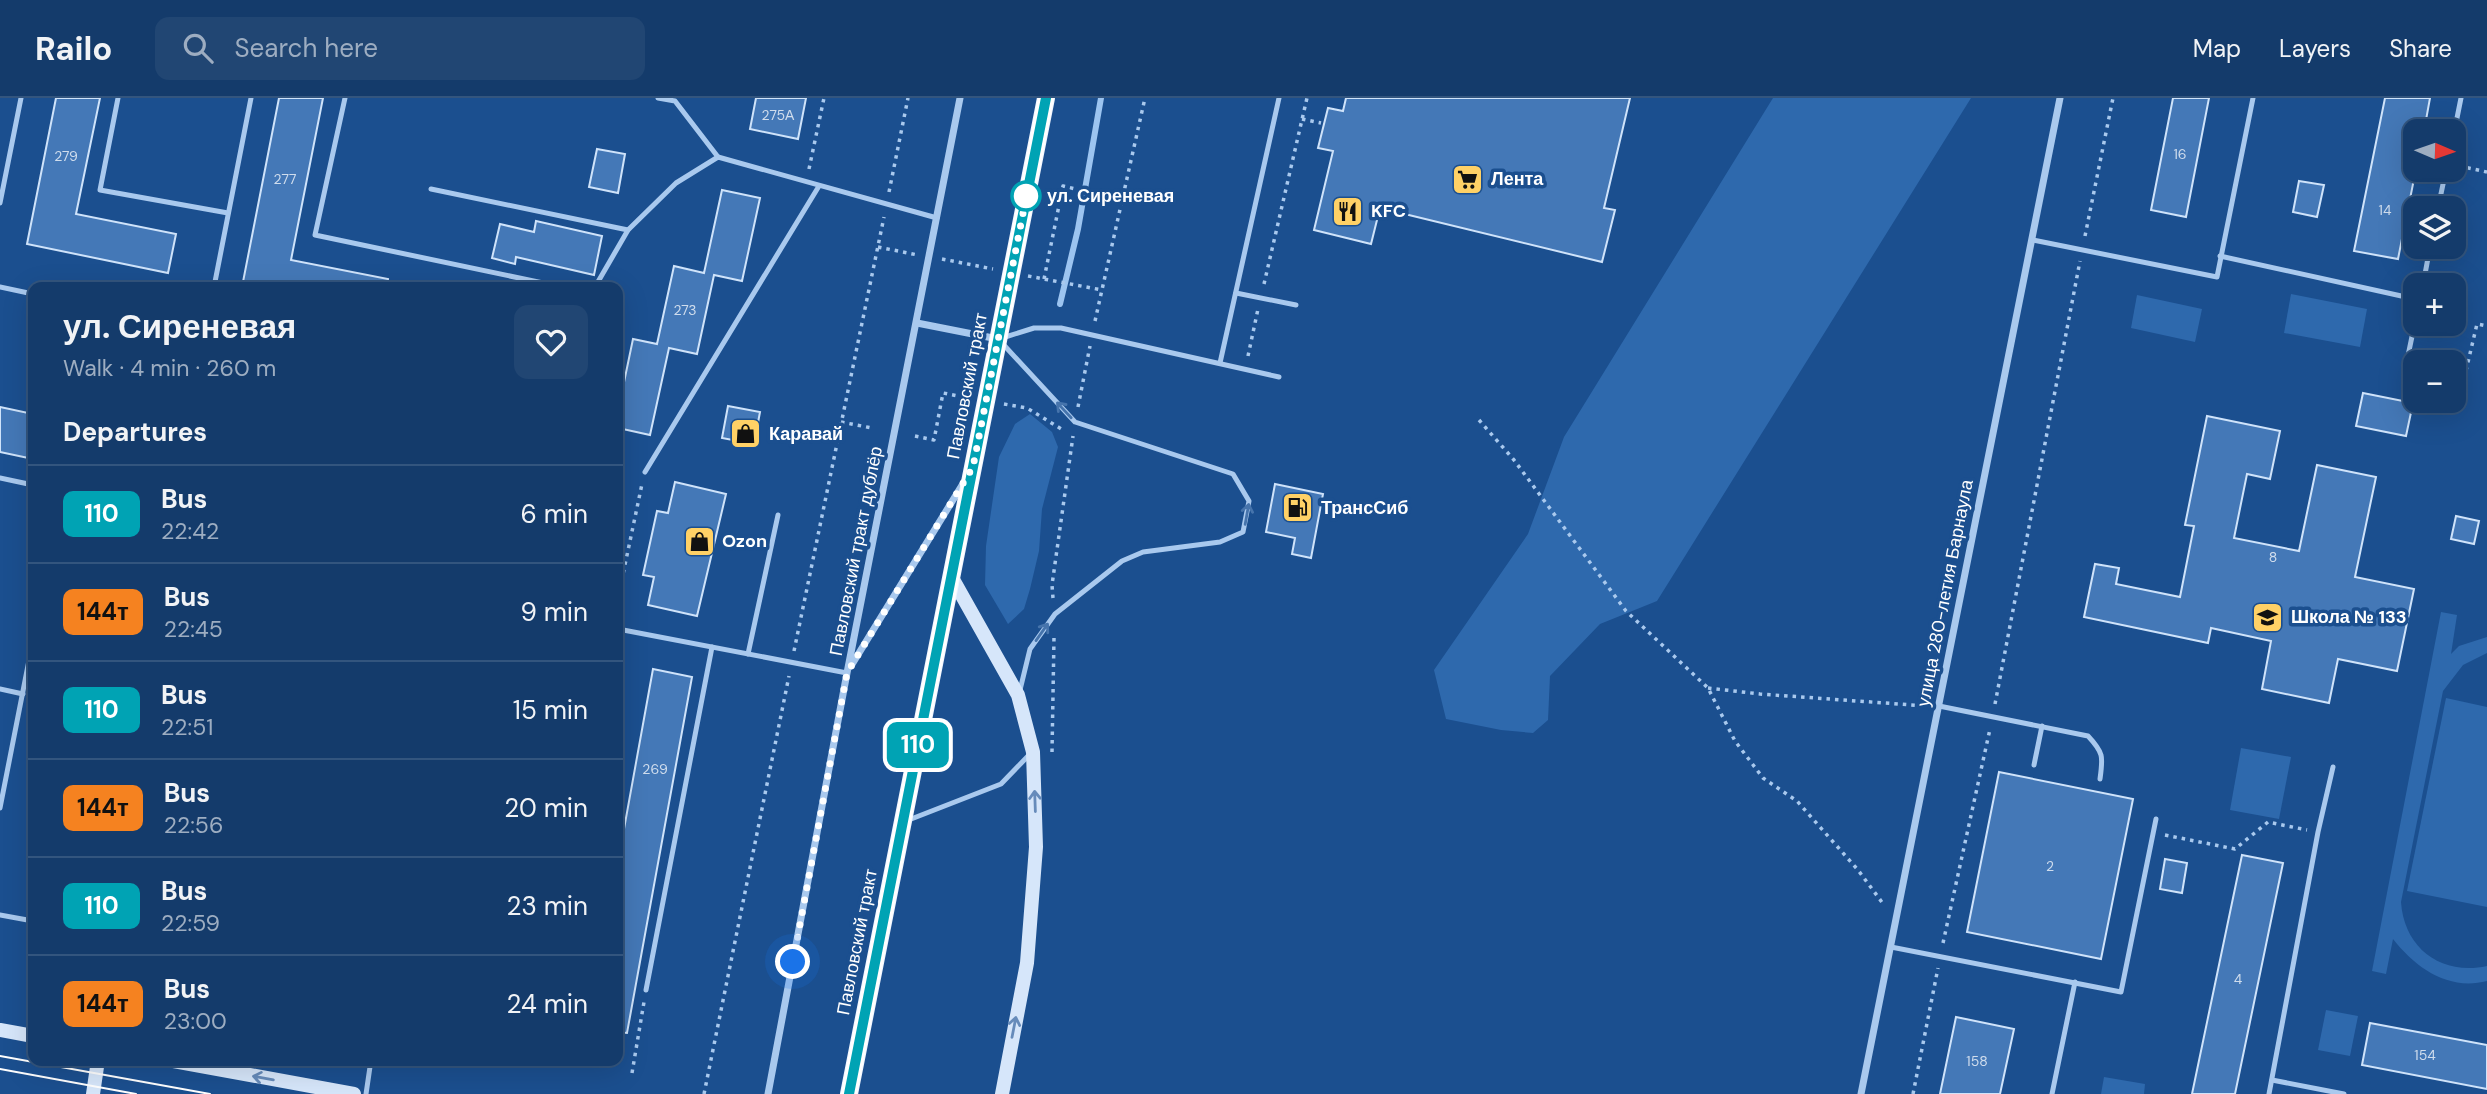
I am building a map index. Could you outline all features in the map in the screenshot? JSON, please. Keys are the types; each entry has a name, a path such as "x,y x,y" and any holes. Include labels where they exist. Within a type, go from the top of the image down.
{"main road":[{"name":"Павловский тракт","path":"849,1094 1045,98"},
{"path":"951,576 1018,695 1033,751 1036,848 1028,950 1002,1094"},
{"path":"0,1030 28,1035"},
{"path":"93,1094 97,1066"},
{"path":"202,1066 354,1094"}],"street":[{"name":"Павловский тракт дублёр","path":"768,1094 847,673 960,98"},
{"name":"улица 280-летия Барнаула","path":"1861,1094 2060,98"},
{"path":"917,323 998,339"},
{"path":"847,673 973,467"}],"lane":[{"path":"0,203 3,172 21,98"},
{"path":"118,98 100,190 228,214"},
{"path":"215,282 251,98"},
{"path":"345,98 315,235 538,282"},
{"path":"658,98 674,101 718,158 937,218"},
{"path":"1220,363 1279,98"},
{"path":"2033,240 2217,277 2253,98"},
{"path":"2457,119 2461,98"},
{"path":"598,282 628,230 676,183 718,158"},
{"path":"645,472 819,186"},
{"path":"432,189 628,230"},
{"path":"2220,256 2403,296"},
{"path":"0,287 28,292"},
{"path":"1236,293 1296,305"},
{"path":"1018,695 1030,649 1055,614 1122,561 1143,552 1220,542 1243,533 1249,501 1233,474 1075,422 998,339 1034,328 1061,328 1279,377"},
{"path":"0,478 28,484"},
{"path":"748,654 778,515"},
{"path":"623,630 847,673"},
{"path":"646,990 712,647"},
{"path":"0,808 28,668"},
{"path":"0,689 23,694"},
{"path":"1939,706 2088,736 2101,749 2100,779"},
{"path":"2034,765 2042,726"},
{"path":"903,822 1001,784 1033,751"},
{"path":"2269,1094 2318,832 2333,767"},
{"path":"1891,947 2121,992 2156,819"},
{"path":"0,915 28,920"},
{"path":"2052,1094 2075,982"},
{"path":"366,1094 371,1066"},
{"path":"2272,1080 2344,1094"}],"path":[{"path":"806,182 824,98"},
{"path":"704,1094 908,98"},
{"path":"1055,614 1052,585 1075,422 1145,98"},
{"path":"1246,369 1307,98"},
{"path":"1913,1094 1992,716 2113,98"},
{"path":"1302,119 1321,123"},
{"path":"2466,168 2487,172"},
{"path":"1044,279 1063,186 1122,200"},
{"path":"878,247 1102,290"},
{"path":"2466,371 2477,324 2487,326"},
{"path":"915,436 933,440 943,393 1027,408 1073,438"},
{"path":"1479,420 1514,460 1626,611 1708,688 1735,741 1763,778 1797,801 1858,870 1896,921"},
{"path":"841,422 872,428"},
{"path":"623,575 645,472"},
{"path":"1708,688 1939,706"},
{"path":"2153,833 2235,849 2268,822 2318,832"},
{"path":"632,1073 646,990"}],"shaded area":[{"path":"1773,98 1971,98 1657,601 1600,624 1550,676 1548,720 1533,733 1501,730 1446,719 1434,670 1528,534 1564,437"},
{"path":"2291,294 2367,309 2360,347 2284,333"},
{"path":"2137,295 2202,309 2195,342 2131,328"},
{"path":"1030,414 1052,432 1058,447 1042,509 1039,551 1030,589 1024,609 1008,624 985,585 986,546 999,457 1015,424"},
{"path":"2441,612 2457,615 2451,654 2459,646 2487,637 2487,653 2463,665 2443,691 2401,902 2409,933 2428,955 2455,967 2487,966 2487,981 2473,983 2459,983 2434,975 2412,959 2393,939 2386,974 2372,971"},
{"path":"2446,698 2487,707 2487,907 2407,891"},
{"path":"2241,748 2291,757 2279,819 2230,810"},
{"path":"2326,1010 2358,1016 2350,1056 2318,1050"},
{"path":"2104,1077 2145,1084 2144,1094 2101,1094"}],"building":[{"path":"56,98 100,98 76,214 176,234 168,273 27,244"},
{"path":"279,98 323,98 291,260 388,279 388,282 243,282"},
{"path":"756,98 806,98 798,139 750,129"},
{"name":"Лента","path":"1346,98 1630,98 1604,208 1615,210 1602,262 1380,208 1371,244 1314,230 1333,151 1318,148 1328,108 1343,111"},
{"path":"2173,98 2209,98 2186,217 2151,210"},
{"path":"2385,98 2430,98 2426,119 2403,119 2403,182 2413,182 2411,196 2403,196 2403,234 2398,259 2354,251"},
{"path":"597,149 625,154 618,193 589,187"},
{"path":"2299,181 2324,185 2317,217 2293,212"},
{"path":"722,190 760,198 742,281 714,275 697,354 669,348 650,435 623,429 623,387 633,339 657,344 674,266 704,273"},
{"path":"536,221 602,236 594,275 516,257 515,264 492,258 500,224 534,232"},
{"path":"2363,393 2403,401 2403,413 2411,413 2406,436 2356,426"},
{"path":"728,406 760,412 754,444 722,438"},
{"path":"0,407 28,413 28,458 0,452"},
{"path":"2207,416 2280,431 2270,479 2247,474 2234,538 2299,551 2317,465 2376,477 2355,577 2414,589 2397,671 2338,659 2329,703 2262,689 2271,641 2211,628 2208,643 2084,617 2095,564 2119,568 2116,584 2180,597 2194,526 2185,525"},
{"path":"675,482 726,494 697,616 648,605 654,577 643,575 657,511 668,513"},
{"path":"1275,484 1323,494 1311,558 1292,554 1295,538 1266,532"},
{"path":"2456,516 2479,521 2474,544 2451,539"},
{"path":"653,669 692,677 627,1033 623,1033 623,834"},
{"path":"1999,772 2133,799 2101,959 1967,932"},
{"path":"2242,855 2283,863 2235,1094 2192,1094"},
{"path":"2165,859 2187,863 2182,893 2160,889"},
{"path":"1956,1017 2014,1029 2000,1094 1940,1094"},
{"path":"2370,1023 2487,1045 2487,1089 2362,1065"}],"waterway":[{"path":"1060,304 1078,229 1101,98"}],"tram line":[{"path":"0,1056 28,1061"},
{"path":"55,1066 210,1094"},
{"path":"0,1069 136,1094"}],"bus line":[{"name":"110","path":"849,1094 1046,98"}],"place":[{"name":"Лента","path":"1468,179"},
{"name":"ул. Сиреневая","path":"1026,196"},
{"name":"KFC","path":"1348,211"},
{"name":"Каравай","path":"746,434"},
{"name":"ТрансСиб","path":"1298,508"},
{"name":"Ozon","path":"699,541"},
{"name":"Школа № 133","path":"2268,617"}],"route":[{"path":"793,962 847,673 973,467 1028,188 1026,196"}]}
